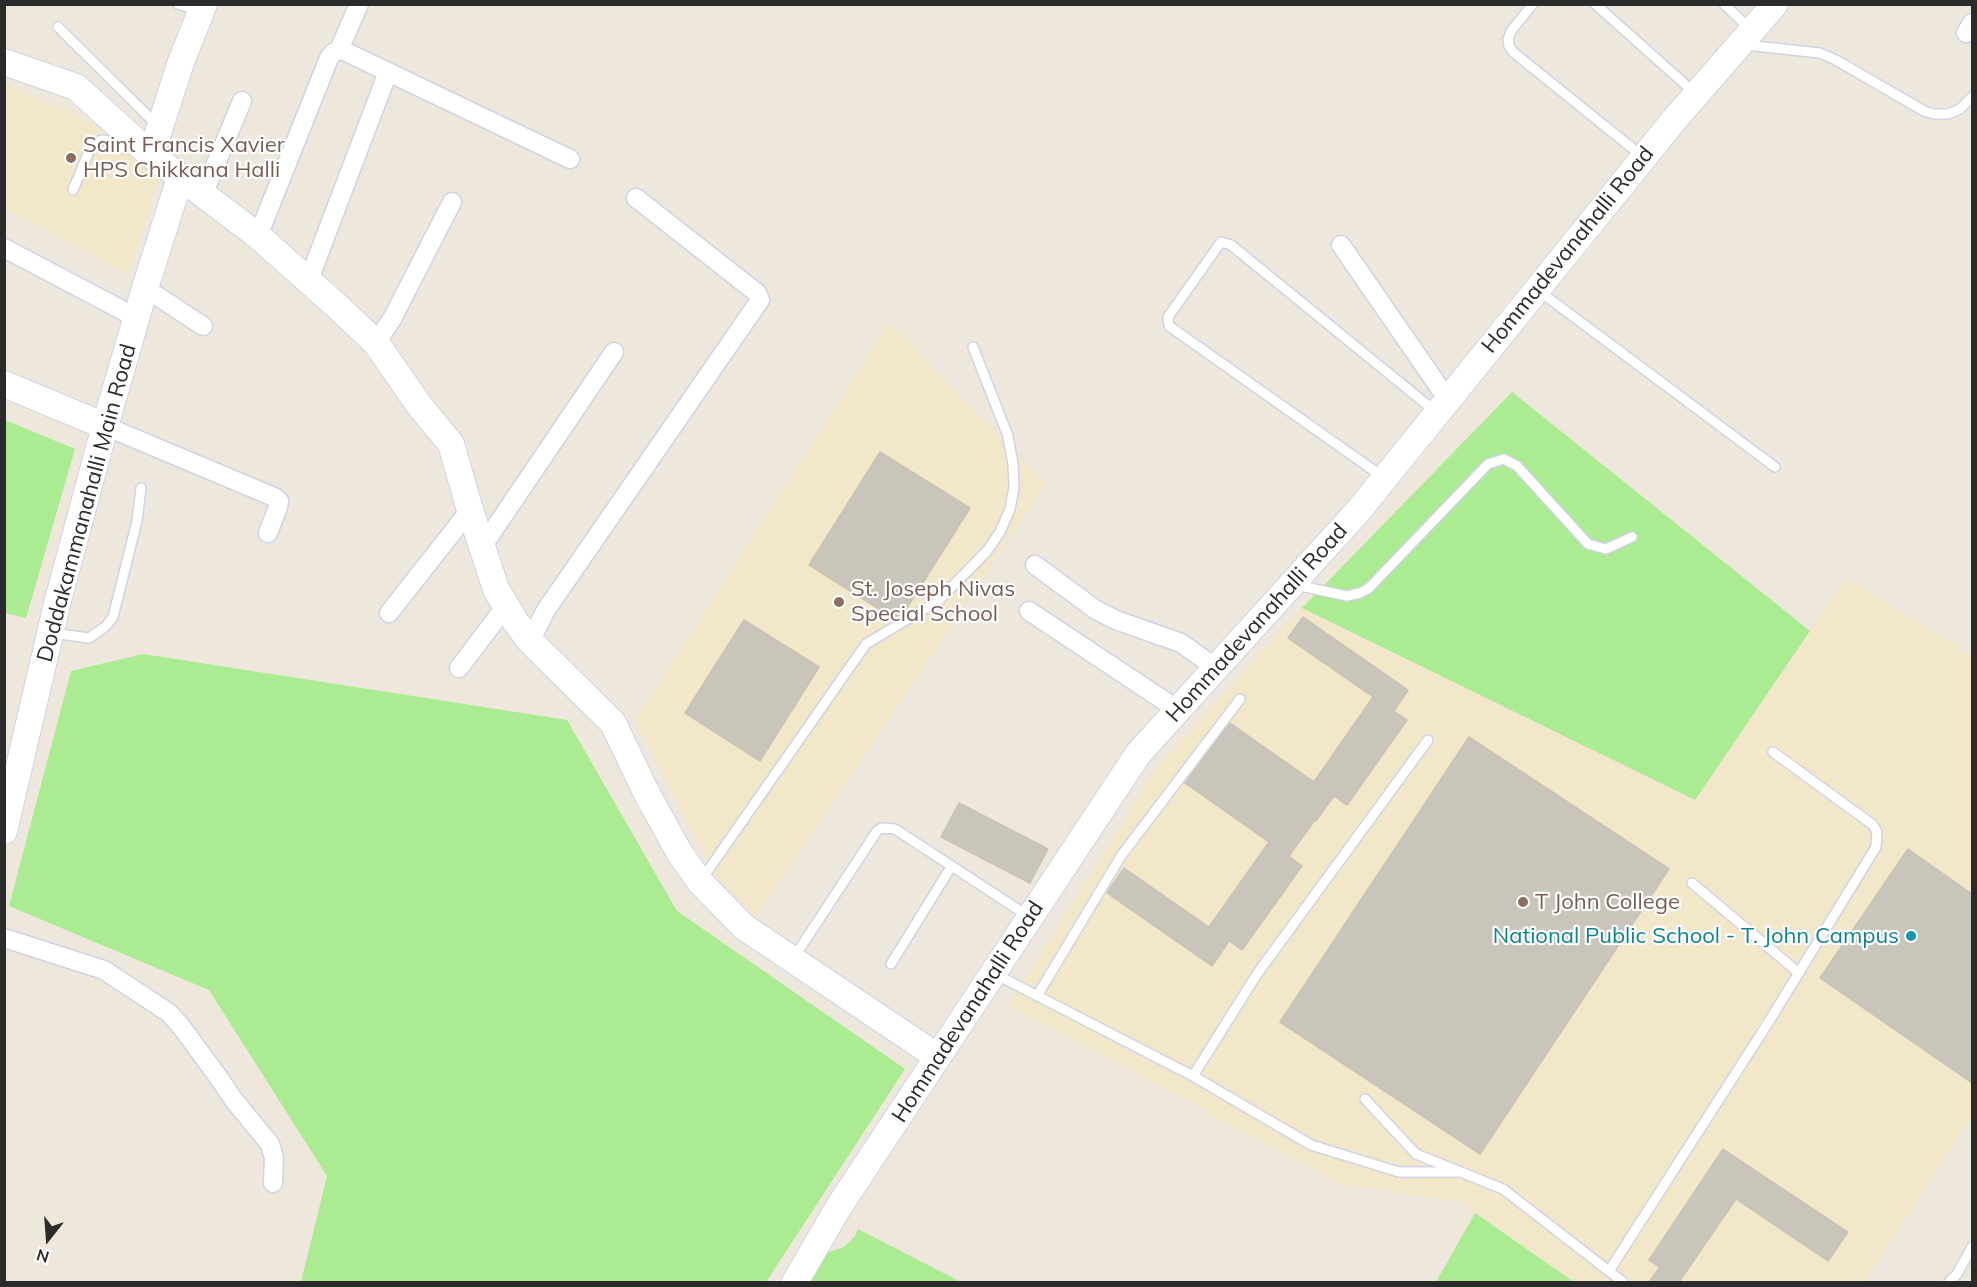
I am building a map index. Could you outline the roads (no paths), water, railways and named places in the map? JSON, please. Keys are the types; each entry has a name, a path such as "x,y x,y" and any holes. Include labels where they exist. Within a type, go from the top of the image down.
{"street":[{"path":"258,236 329,58 339,50 359,4"},
{"name":"Hommadevanahalli Road","path":"795,1282 838,1208 1138,754 1359,510 1674,120 1774,4"},
{"path":"145,149 160,128 181,62 194,7"},
{"path":"339,50 570,159"},
{"path":"4,62 76,87 180,178 258,236 376,344 419,405 451,444 496,589 506,606 530,641 613,723 673,842 700,882 744,927 938,1057"},
{"path":"308,282 388,72"},
{"path":"203,195 242,100"},
{"name":"Doddakammanahalli Main Road","path":"4,831 50,633 105,426 180,178"},
{"path":"530,641 555,597 760,300 757,293 636,198"},
{"path":"376,344 392,319 452,202"},
{"path":"1341,245 1443,406"},
{"path":"4,248 137,318"},
{"path":"145,288 203,326"},
{"path":"482,547 614,352"},
{"path":"4,384 274,497 279,501 268,533"},
{"path":"389,613 470,510"},
{"path":"1035,565 1096,610 1116,620 1181,643 1216,668"},
{"path":"459,668 506,606"},
{"path":"1029,612 1178,710"},
{"path":"4,938 104,970 169,1014 270,1144 274,1158 273,1183"}],"lane":[{"path":"1533,4 1510,31 1509,46 1513,52 1632,148"},
{"path":"1595,4 1687,87"},
{"path":"1724,4 1746,37 1820,53 1924,111 1948,114 1960,109 1972,97"},
{"path":"58,27 160,128"},
{"path":"73,190 92,144 101,140 110,141 125,149 145,149"},
{"path":"1385,478 1169,326 1168,317 1221,242 1231,245 1443,406"},
{"path":"1537,290 1775,467"},
{"path":"700,882 866,644 938,601 987,551 999,532 1010,509 1014,487 1013,464 1008,436 973,347"},
{"path":"1292,584 1347,596 1369,588 1488,464 1503,459 1517,466 1588,544 1606,549 1632,537"},
{"path":"50,633 89,638 106,626 113,616 137,521 141,488"},
{"path":"1037,996 1121,856 1240,699"},
{"path":"1193,1076 1257,974 1428,740"},
{"path":"1609,1271 1799,973 1876,846 1878,838 1873,825 1773,752"},
{"path":"793,960 877,831 882,828 895,829 1030,918"},
{"path":"891,964 951,867"},
{"path":"1692,883 1799,973"},
{"path":"993,974 1193,1076 1311,1144 1399,1172 1460,1172"},
{"path":"1365,1099 1416,1154 1503,1189 1623,1282"},
{"path":"1949,1282 1957,1274 1972,1246"}],"place":[{"name":"Saint Francis Xavier HPS Chikkana Halli","path":"71,158"},
{"name":"St. Joseph Nivas Special School","path":"839,602"},
{"name":"T John College","path":"1523,902"},
{"name":"National Public School - T. John Campus","path":"1911,936"}]}
